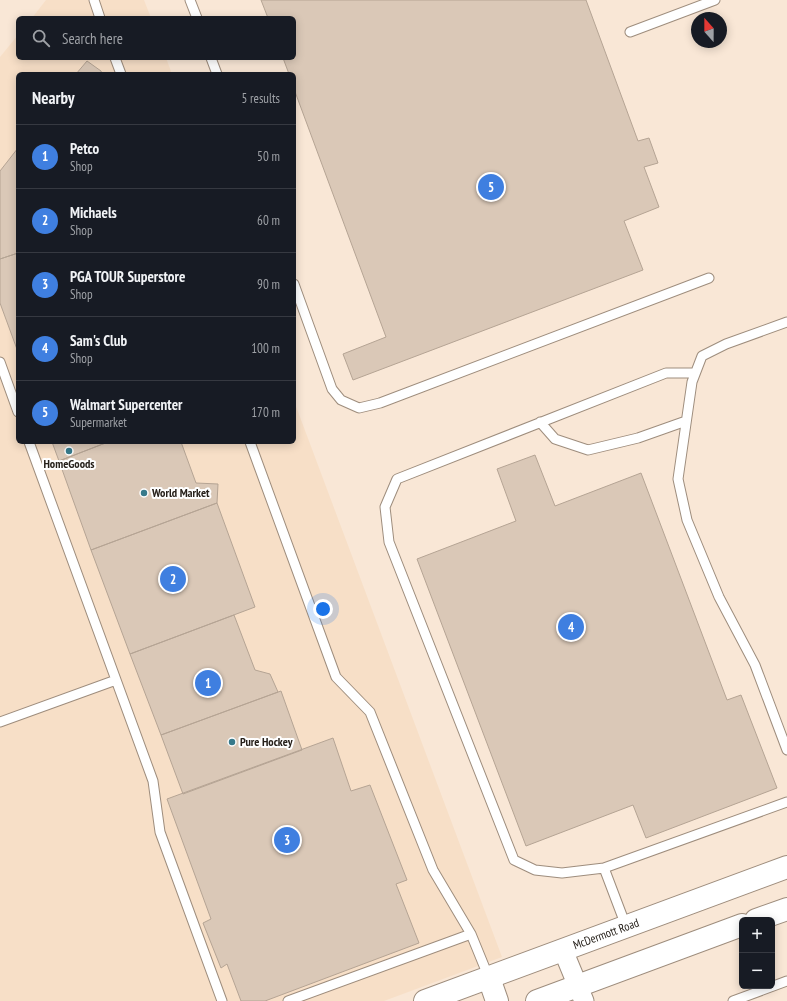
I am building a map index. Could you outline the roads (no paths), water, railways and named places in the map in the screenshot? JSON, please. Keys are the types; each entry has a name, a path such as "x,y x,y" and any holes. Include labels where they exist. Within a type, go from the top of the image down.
{"main road":[{"name":"McDermott Road","path":"425,1001 787,867"},
{"path":"764,917 787,908"},
{"path":"537,1001 581,994 739,926"},
{"path":"489,978 497,1001"}],"street":[{"path":"563,950 581,994"}],"lane":[{"path":"94,0 99,16"},
{"path":"190,0 196,16"},
{"path":"630,32 715,0"},
{"path":"116,60 120,72"},
{"path":"212,60 216,72"},
{"path":"296,290 332,389 341,400 359,408 380,403 709,278"},
{"path":"787,322 726,344 702,356 692,382 678,479 687,520 719,597 755,665 787,750"},
{"path":"0,362 16,406"},
{"path":"695,373 666,372 397,479 385,507 389,542 514,860 535,870 562,873 604,868 787,802"},
{"path":"540,422 555,439 588,450 638,438 686,421"},
{"path":"30,444 153,781 160,832 222,1001"},
{"path":"251,444 336,677 370,712 433,870 471,934 489,978"},
{"path":"0,722 116,680"},
{"path":"604,868 626,926"},
{"path":"288,1001 471,934"},
{"path":"733,1001 787,981"}],"place":[{"name":"Walmart Supercenter","path":"491,187"},
{"name":"HomeGoods","path":"69,451"},
{"name":"World Market","path":"144,493"},
{"name":"Michaels","path":"173,579"},
{"name":"Sam's Club","path":"571,627"},
{"name":"Petco","path":"208,683"},
{"name":"Pure Hockey","path":"232,742"},
{"name":"PGA TOUR Superstore","path":"287,840"}]}
